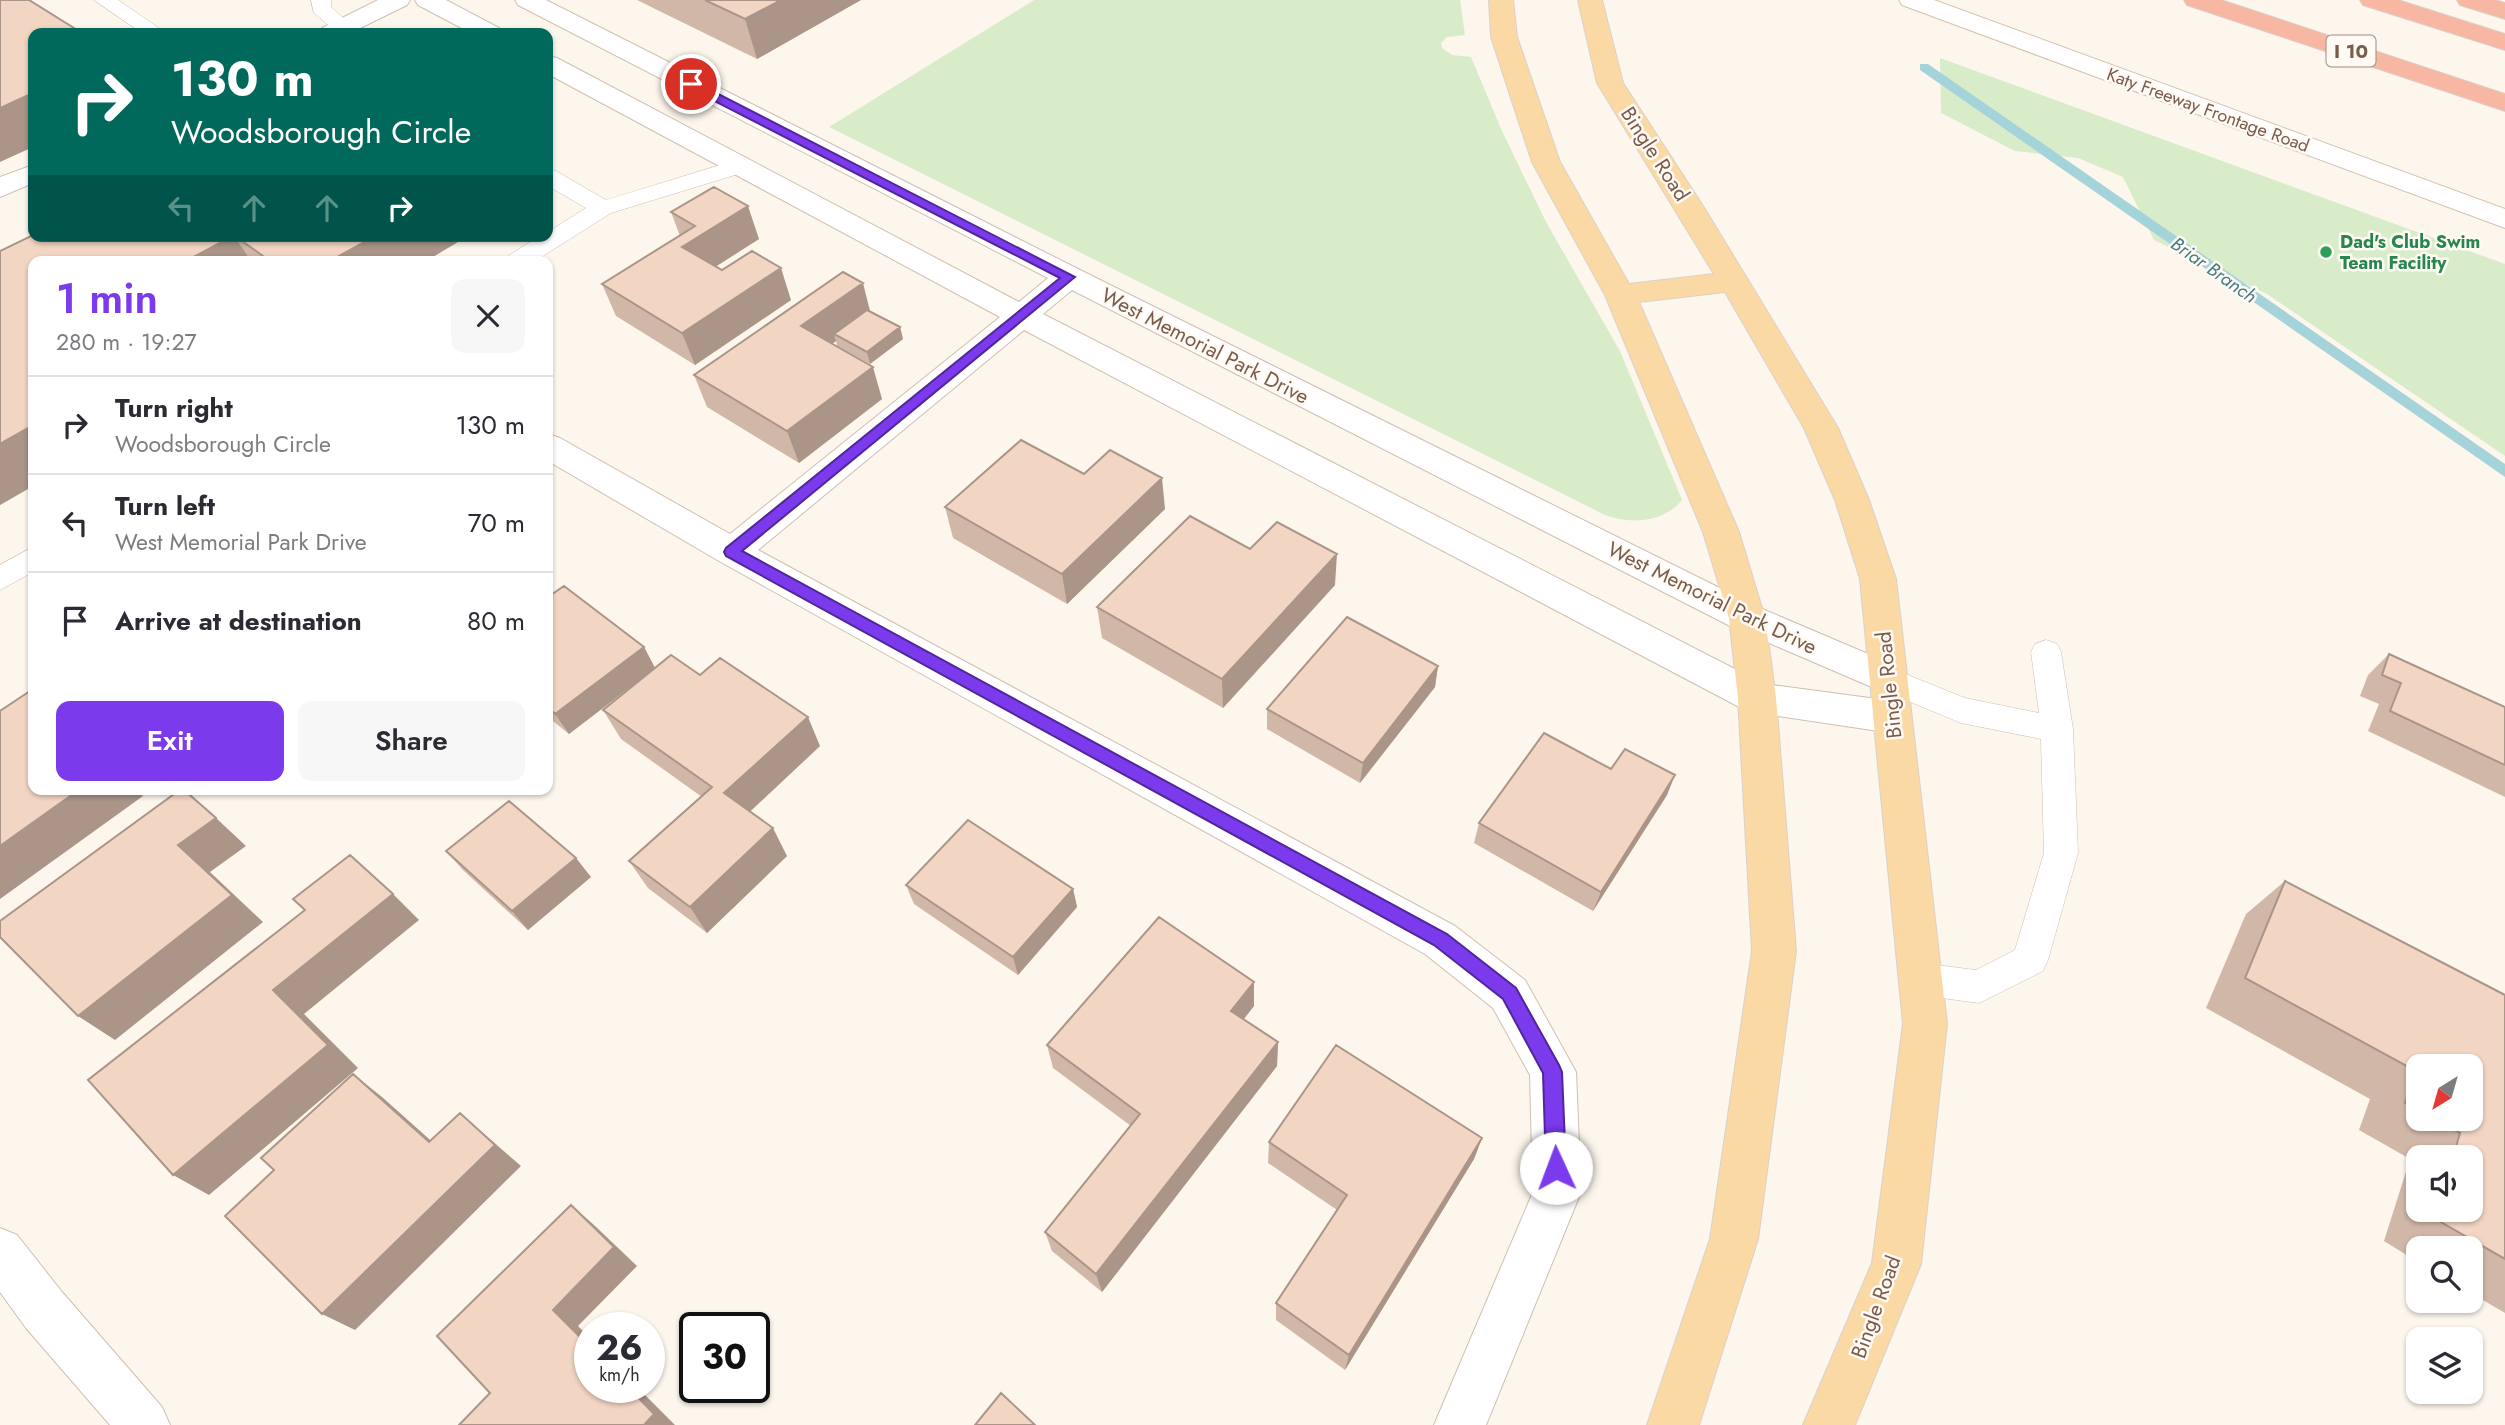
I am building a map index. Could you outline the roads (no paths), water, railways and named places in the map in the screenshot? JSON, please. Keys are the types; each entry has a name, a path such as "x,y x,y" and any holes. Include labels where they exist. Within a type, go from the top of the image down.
{"highway":[{"name":"I 10","path":"2196,0 2505,103"},
{"path":"2372,0 2505,42"},
{"path":"2469,0 2505,11"}],"main road":[{"path":"1502,0 1503,37 1546,162 1620,295 1721,532 1735,587 1747,618 1758,698 1774,951 1734,1239 1673,1425"},
{"name":"Bingle Road","path":"1600,13 1610,83 1734,281 1821,428 1852,500 1878,579 1925,1024 1896,1264 1829,1425"},
{"path":"1620,295 1734,281"}],"street":[{"path":"347,28 398,0"},
{"path":"427,0 480,28"},
{"name":"West Memorial Park Drive","path":"527,0 790,136 1747,618 1890,698"},
{"name":"Katy Freeway Frontage Road","path":"1911,0 2505,219"},
{"path":"553,67 1020,315 1758,698 1890,698"},
{"path":"740,166 790,136"},
{"path":"0,188 28,175"},
{"path":"732,552 1069,277"},
{"path":"553,449 732,552 1440,940 1509,993 1553,1072 1557,1192 1460,1425"},
{"path":"0,1252 44,1310 144,1425"}],"lane":[{"path":"104,0 148,28"},
{"path":"321,0 321,9 338,28"},
{"path":"553,239 603,208 740,166"},
{"path":"553,179 603,208"},
{"path":"525,256 548,242"},
{"path":"0,579 28,561"},
{"path":"1920,979 1979,987 2030,960 2061,853 2057,729 2046,652"},
{"path":"1890,698 2057,729"}],"waterway":[{"name":"Briar Branch","path":"1924,67 2505,472"}],"place":[{"name":"Dad's Club Swim Team Facility","path":"2326,252"}]}
